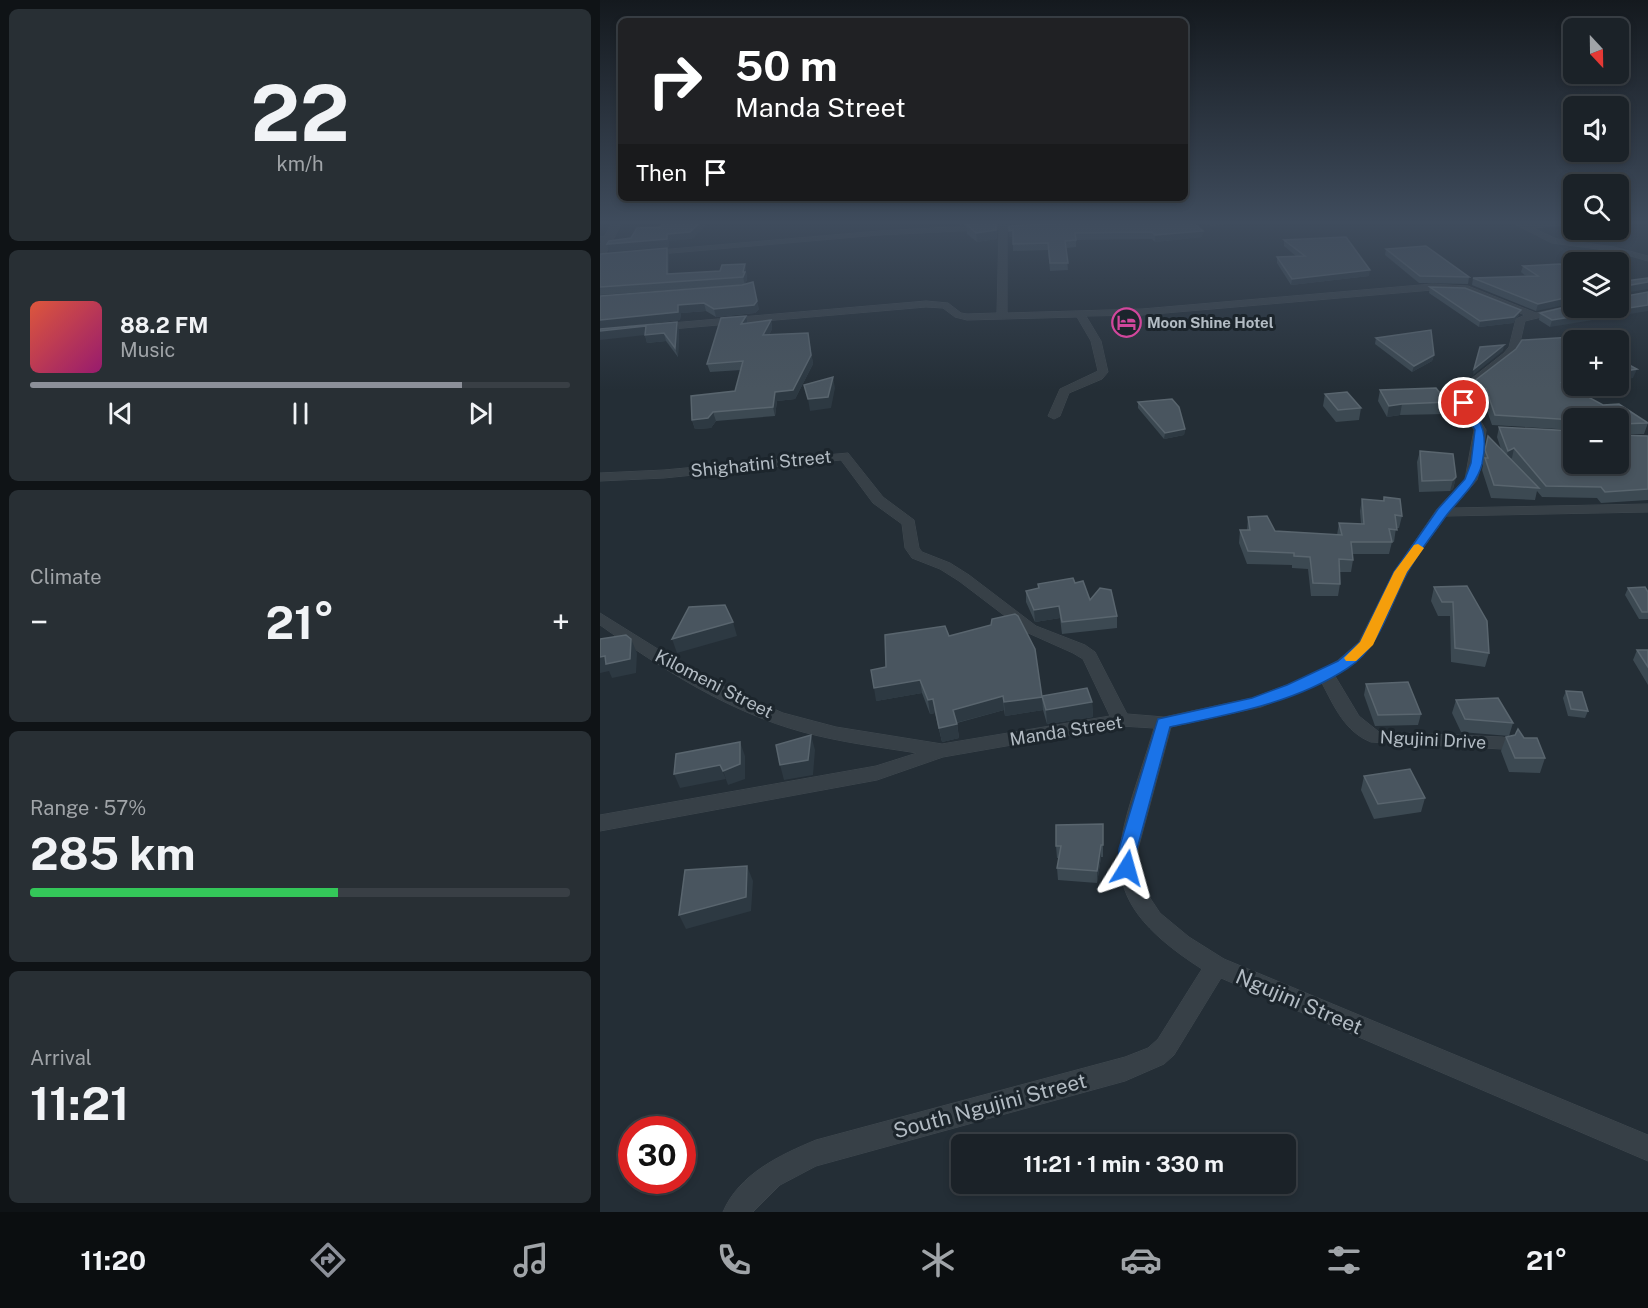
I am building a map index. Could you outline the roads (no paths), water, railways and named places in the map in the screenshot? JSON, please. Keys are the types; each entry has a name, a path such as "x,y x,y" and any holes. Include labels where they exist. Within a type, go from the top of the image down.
{"street":[{"path":"1002,278 1002,317"},
{"path":"650,328 926,304 945,305 962,316 1081,315 1177,310 1387,290 1456,287 1474,290 1533,315 1563,310"},
{"path":"1054,416 1064,391 1098,377 1103,372 1096,341 1081,315"},
{"name":"Manda Street","path":"600,823 877,773 942,751 1121,720 1164,723 1255,703 1343,665 1365,645 1401,572 1442,512 1471,480 1487,430 1464,403 1462,390 1508,355 1514,347 1518,323 1533,315"},
{"name":"Shighatini Street","path":"600,477 664,474 844,456 878,500 909,523 912,548 917,555 945,566 964,578 1030,629 1071,645 1089,657 1121,720"},
{"path":"1442,512 1648,508"},
{"name":"Kilomeni Street","path":"600,618 646,650 756,709 803,726 942,751"},
{"name":"Ngujini Drive","path":"1325,674 1358,728 1367,735 1377,738 1502,743"},
{"name":"Ngujini Street","path":"1164,723 1128,849 1127,868 1134,893 1160,929 1216,966 1648,1148"},
{"name":"South Ngujini Street","path":"736,1212 748,1195 766,1179 785,1165 816,1153 1125,1069 1156,1056 1167,1047 1216,966"}],"place":[{"name":"Moon Shine Hotel","path":"1126,323"}]}
